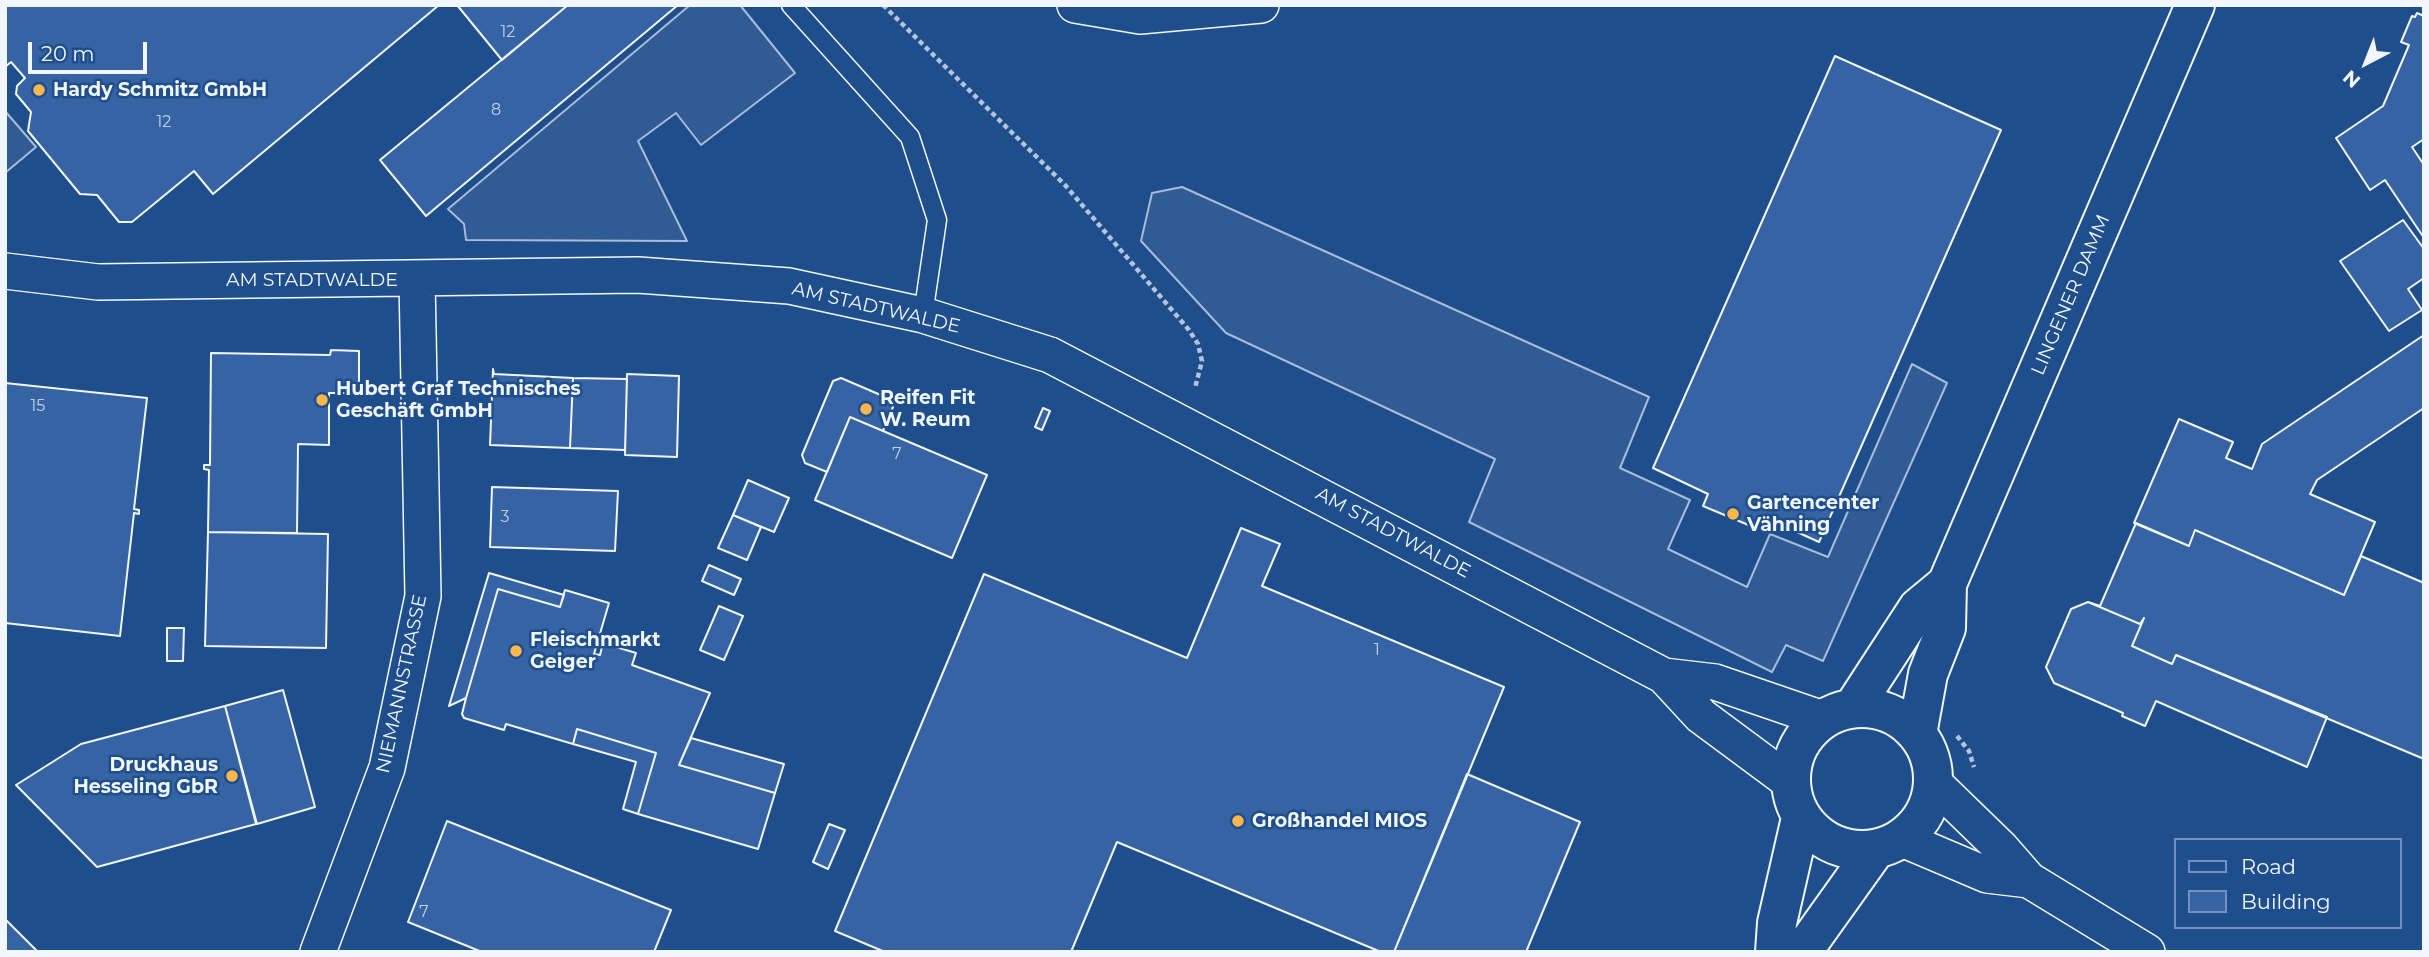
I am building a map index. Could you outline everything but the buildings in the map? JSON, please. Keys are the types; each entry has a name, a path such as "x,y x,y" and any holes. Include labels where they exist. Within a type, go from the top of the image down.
{"main road":[{"name":"LINGENER DAMM","path":"1934,731 1928,674 1946,628 1947,584 2195,5"},
{"name":"LINGENER DAMM","path":"1838,714 1918,608 1947,584"},
{"path":"1797,952 1810,941 1889,844 1923,814 1934,783 1926,749 1934,731 1876,709 1838,714 1805,735 1793,757 1790,782 1793,801 1801,818 1815,834 1833,845 1854,851 1889,844"},
{"path":"1775,952 1777,923 1801,818"}],"street":[{"path":"1074,5 1140,16 1261,5"},
{"name":"AM STADTWALDE","path":"5,271 98,282 638,275 789,286 923,315 1051,355 1664,676 1701,716 1790,782"},
{"name":"NIEMANNSTRASSE","path":"318,952 387,768 423,596 417,279"},
{"name":"AM STADTWALDE","path":"1664,676 1715,682 1838,714"},
{"path":"1934,783 2001,848 2029,880 2147,952"},
{"path":"1889,844 1987,875 2029,880"}],"lane":[{"path":"791,5 910,137 937,220 923,315"}],"path":[{"path":"883,5 1065,185 1189,330 1198,344 1202,361 1200,379 1178,420"},
{"path":"1934,731 1969,751 1976,775"}],"shaded area":[{"path":"690,5 740,5 795,73 701,145 676,113 638,141 687,241 466,240 464,224 448,209"},
{"path":"5,111 36,147 5,173"},
{"path":"1182,187 1649,397 1620,468 1690,500 1668,549 1747,587 1770,534 1828,557 1912,364 1947,383 1823,661 1786,645 1772,672 1469,522 1495,459 1226,333 1141,241 1152,193"}],"place":[{"name":"Hardy Schmitz GmbH","path":"39,90"},
{"name":"Hubert Graf Technisches Geschäft GmbH","path":"322,400"},
{"name":"Reifen Fit W. Reum","path":"866,409"},
{"name":"Gartencenter Vähning","path":"1733,514"},
{"name":"Fleischmarkt Geiger","path":"516,651"},
{"name":"Druckhaus Hesseling GbR","path":"232,776"},
{"name":"Großhandel MIOS","path":"1238,821"}]}
